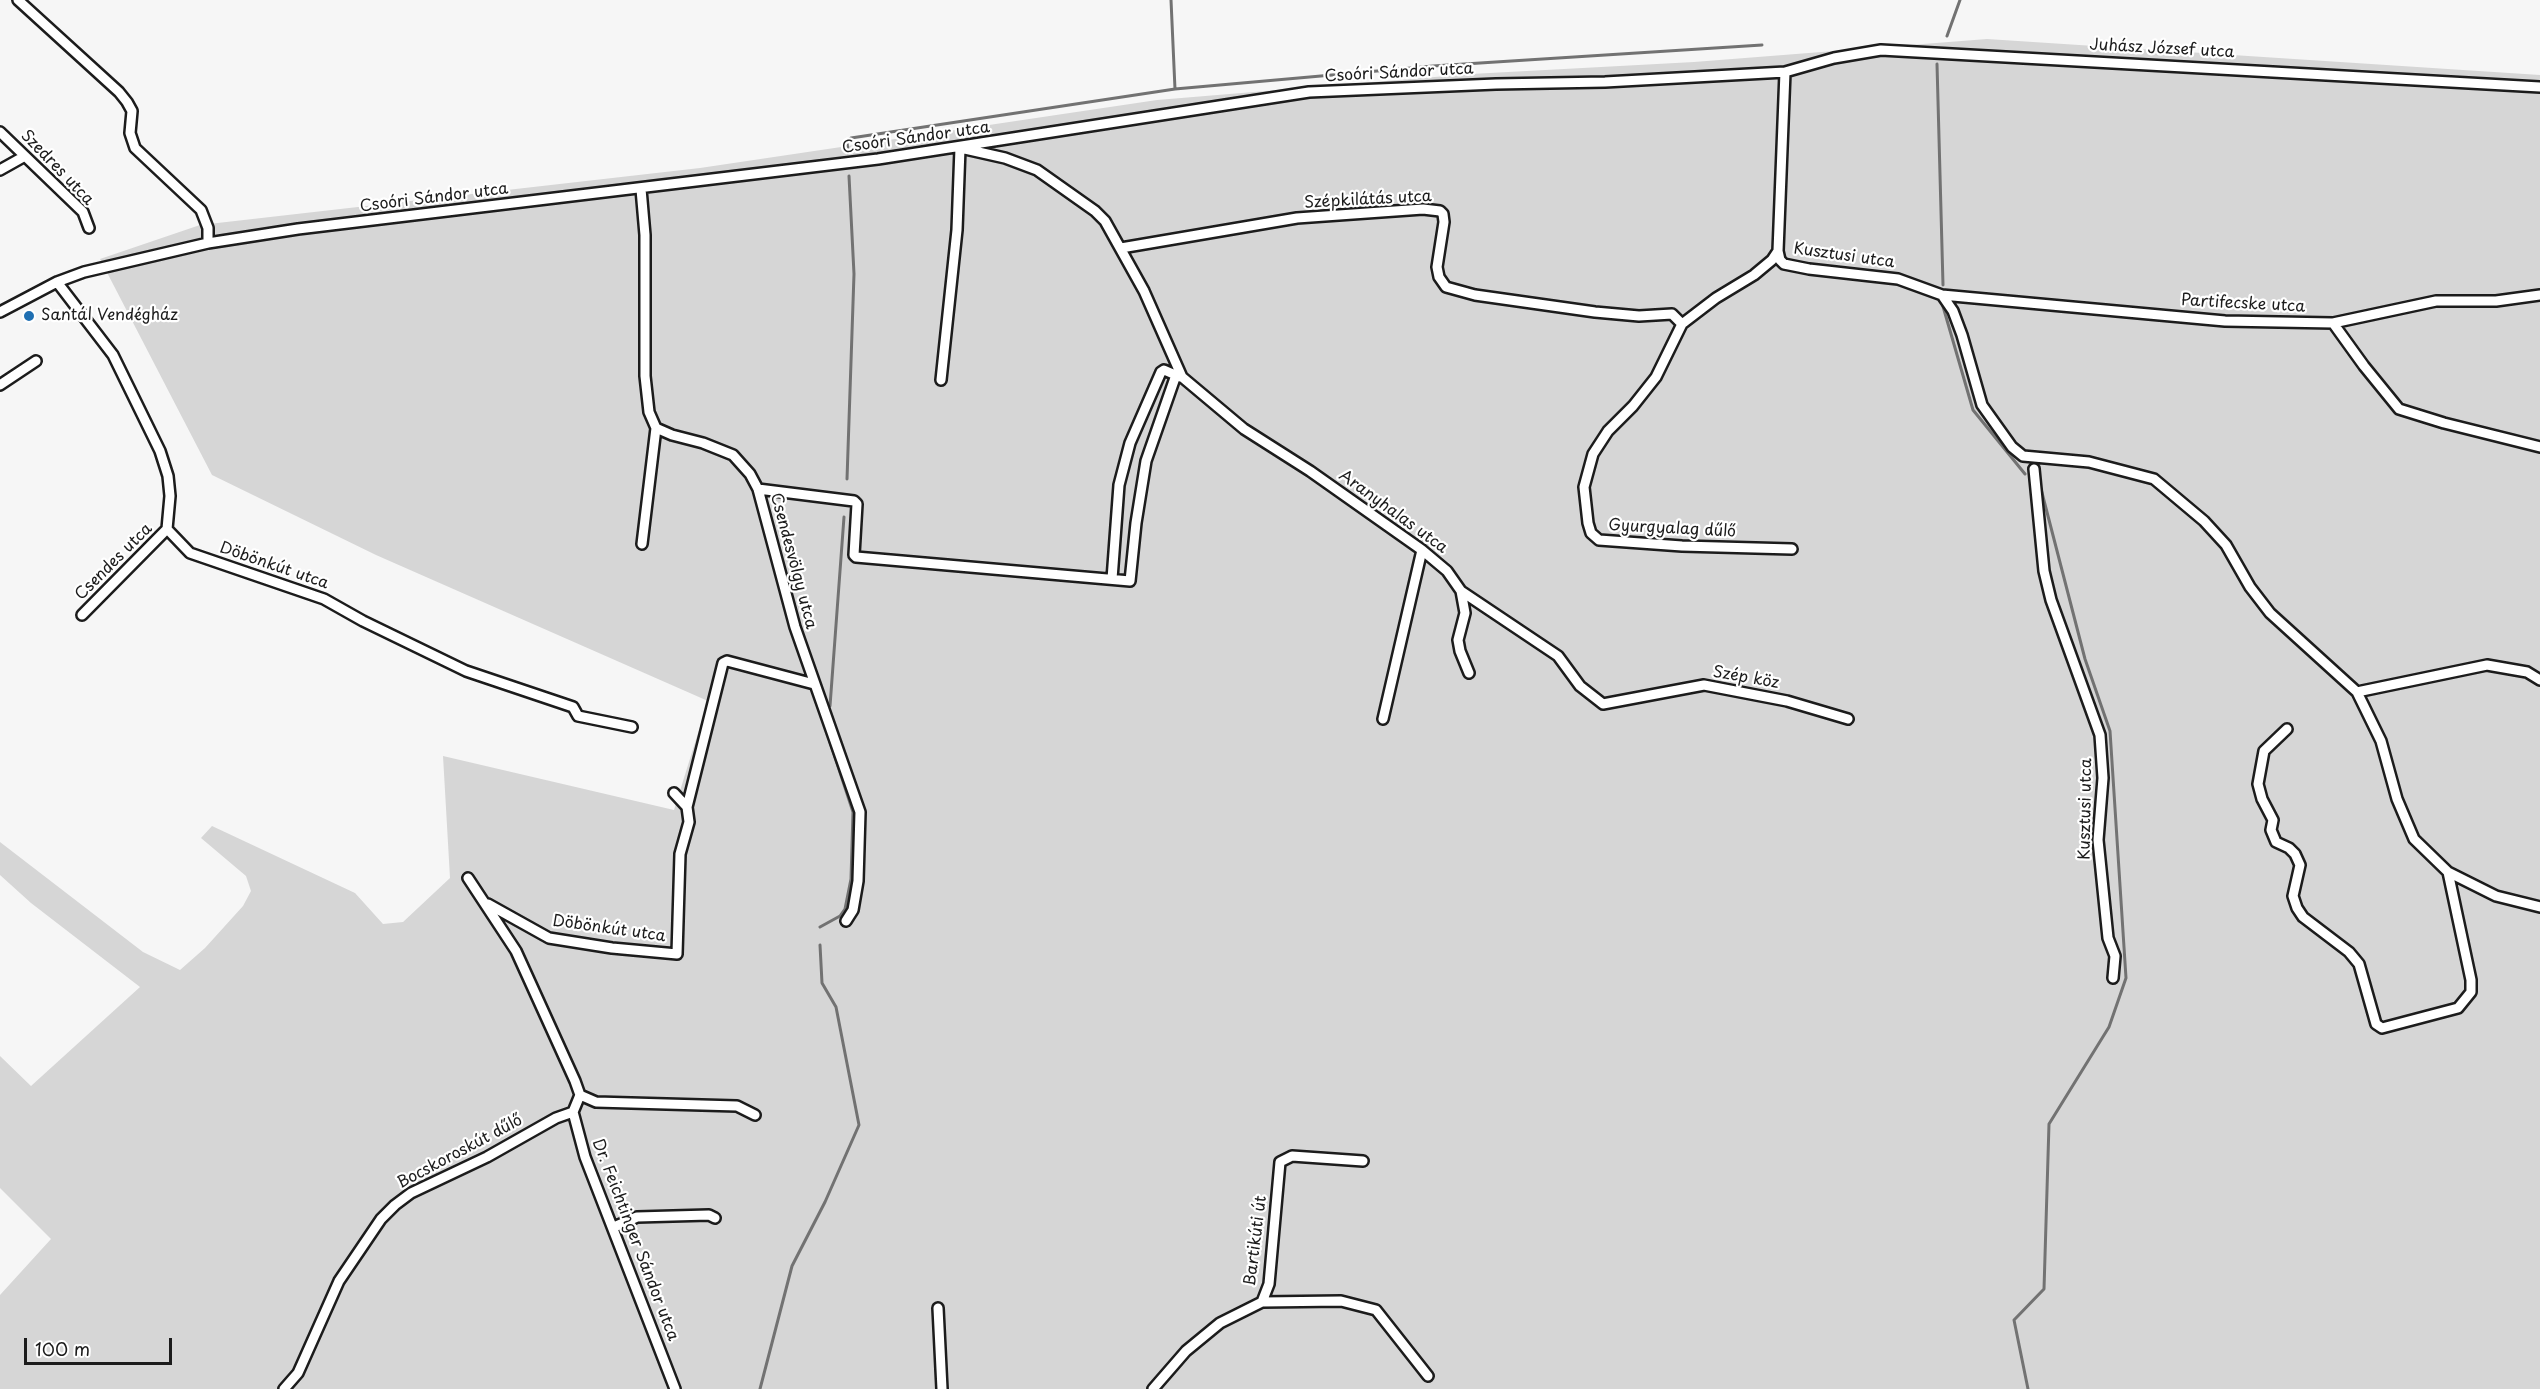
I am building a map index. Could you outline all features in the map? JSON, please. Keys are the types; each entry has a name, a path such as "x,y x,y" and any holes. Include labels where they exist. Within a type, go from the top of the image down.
{"street":[{"path":"18,0 119,92 132,111 130,133 135,148 201,210 208,228 208,243"},
{"name":"Juhász József utca","path":"1785,72 1834,58 1881,50 2540,87"},
{"name":"Csoóri Sándor utca","path":"0,312 57,282 114,264 208,243 298,229 641,189 960,148 1309,92 1605,82 1785,72"},
{"name":"Kusztusi utca","path":"1785,72 1778,251 1780,260 1784,264 1809,269 1898,279 1942,295"},
{"name":"Szedres utca","path":"0,132 83,212 89,228"},
{"path":"941,380 957,230 960,148"},
{"name":"Aranyhalas utca","path":"960,148 1005,158 1038,170 1095,211 1105,221 1144,291 1179,376 1244,429 1310,471 1422,550 1447,571 1461,591 1558,657 1580,686 1603,704"},
{"path":"0,170 25,156"},
{"path":"641,189 645,235 646,402 656,428 642,544"},
{"name":"Szépkilátás utca","path":"1121,248 1297,218 1423,209 1440,211 1444,222 1437,267 1439,277 1446,286 1475,295 1595,312 1639,316 1672,314 1682,324"},
{"name":"Gyurgyalag dűlő","path":"1778,251 1772,260 1754,275 1682,324 1656,377 1633,406 1608,430 1593,454 1584,487 1591,533 1599,540 1682,546 1792,549"},
{"path":"57,282 113,355 160,451 168,476 170,496 167,530"},
{"path":"1942,295 1953,311 1962,335 1982,405 2012,447 2023,456 2089,462 2154,479 2204,521 2226,545 2250,587 2270,613 2357,692 2381,741 2397,800 2414,839 2448,872 2496,896 2540,907"},
{"name":"Partifecske utca","path":"1942,295 2225,321 2333,322 2436,301 2496,301 2540,295"},
{"path":"2333,322 2364,366 2399,409 2444,423 2540,447"},
{"path":"0,386 36,361"},
{"path":"758,489 854,501 857,504 854,555 856,557 1130,581 1146,461 1179,376 1164,370 1161,372 1130,443 1119,485 1112,579"},
{"name":"Csendesvölgy utca","path":"656,428 672,435 703,442 733,455 750,474 758,489 774,554 814,684 860,812 858,881 853,910 846,921"},
{"name":"Kusztusi utca","path":"2034,469 2044,571 2051,600 2100,735 2103,778 2098,840 2108,938 2115,956 2113,978"},
{"name":"Csendes utca","path":"82,615 167,530"},
{"name":"Döbönkút utca","path":"167,530 190,553 324,598 363,621 465,670 573,707 578,717 632,727"},
{"path":"1383,719 1422,550"},
{"path":"1461,591 1465,613 1458,640 1469,673"},
{"path":"687,807 723,663 727,661 814,684"},
{"path":"2357,692 2487,665 2527,672 2540,680"},
{"name":"Szép köz","path":"1603,704 1704,685 1787,700 1848,719"},
{"path":"2287,729 2264,751 2258,784 2262,799 2273,820 2271,830 2276,842 2289,848 2300,865 2293,896 2297,908 2303,917 2349,952 2359,964 2376,1024 2382,1028 2458,1008 2471,992 2471,980 2448,872"},
{"path":"674,794 687,807"},
{"name":"Döbönkút utca","path":"486,903 549,938 612,948 677,954 680,854 689,822 687,807"},
{"path":"468,878 516,951 580,1095 596,1102 737,1106 755,1115"},
{"path":"573,1112 580,1095"},
{"name":"Dr. Feichtinger Sándor utca","path":"573,1112 585,1157 675,1389"},
{"name":"Bocskoroskút dűlő","path":"284,1389 298,1373 339,1281 381,1219 395,1204 411,1193 487,1157 556,1118 573,1112"},
{"name":"Bartikúti út","path":"1153,1389 1186,1351 1220,1323 1262,1302 1269,1284 1280,1162 1292,1156 1363,1161"},
{"path":"614,1227 637,1217 709,1215 715,1218"},
{"path":"1262,1302 1341,1301 1376,1310 1428,1376"},
{"path":"938,1308 942,1389"}],"shaded area":[{"path":"1987,39 2540,75 2540,1389 0,1389 0,1295 51,1239 0,1188 0,1056 31,1086 140,987 31,903 0,875 0,842 143,952 180,970 205,948 243,906 251,891 246,876 201,838 212,826 355,893 383,924 403,922 450,878 443,756 674,810 708,701 376,555 212,475 100,259 200,225 700,168 1157,100 1471,74 1694,62"}],"waterway":[{"path":"1171,0 1175,89"},
{"path":"1947,36 1960,0"},
{"path":"848,153 847,141 851,138 1175,89 1433,66 1762,45"},
{"path":"1937,64 1943,285"},
{"path":"847,479 854,274 849,176"},
{"path":"1942,303 1973,410 2025,474"},
{"path":"2028,1389 2014,1320 2044,1289 2049,1124 2109,1027 2126,978 2110,731 2085,659 2041,489"},
{"path":"830,706 844,517"},
{"path":"820,927 840,916 845,909 851,879 853,812 830,742"},
{"path":"760,1389 792,1266 825,1202 859,1125 836,1007 822,983 820,945"}],"place":[{"name":"Santál Vendégház","path":"29,316"}]}
